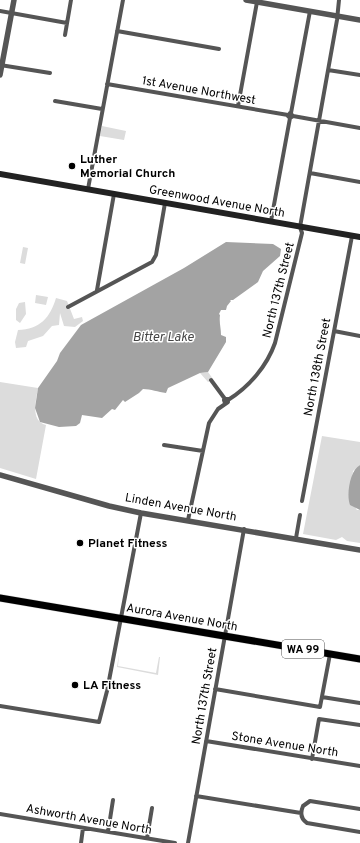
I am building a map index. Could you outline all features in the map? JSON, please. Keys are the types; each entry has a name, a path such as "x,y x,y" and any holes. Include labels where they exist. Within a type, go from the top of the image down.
{"highway":[{"name":"Aurora Avenue North","path":"0,598 360,659"}],"main road":[{"name":"Greenwood Avenue North","path":"0,174 360,237"}],"street":[{"path":"0,76 14,0"},
{"path":"65,35 71,0"},
{"path":"88,189 122,0"},
{"path":"246,0 360,20"},
{"name":"North 137th Street","path":"188,520 211,418 226,401 249,383 271,355 302,232 300,226 320,120 339,0"},
{"path":"238,106 257,2"},
{"path":"0,11 67,23"},
{"path":"272,221 310,11"},
{"path":"117,31 219,49"},
{"path":"1,65 50,73"},
{"path":"328,70 360,75"},
{"name":"1st Avenue Northwest","path":"107,84 360,128"},
{"path":"55,101 102,109"},
{"path":"310,173 360,182"},
{"path":"97,290 114,194"},
{"path":"68,307 153,260 165,203"},
{"name":"North 138th Street","path":"302,501 352,236"},
{"path":"334,331 360,336"},
{"path":"211,380 226,401"},
{"path":"164,445 203,451"},
{"name":"Linden Avenue North","path":"0,475 109,506 141,513 244,529 360,550"},
{"path":"0,706 99,722 107,691 120,618 124,609 141,513"},
{"path":"296,538 300,515"},
{"name":"North 137th Street","path":"188,843 244,529"},
{"path":"215,688 320,707 330,654"},
{"path":"322,697 360,704"},
{"path":"312,758 319,718 360,725"},
{"name":"Stone Avenue North","path":"206,741 360,766"},
{"path":"196,796 301,813"},
{"path":"108,832 113,800"},
{"path":"360,808 314,801 307,802 303,806 301,813 304,821 307,823 360,832"},
{"path":"147,838 152,808"},
{"name":"Ashworth Avenue North","path":"0,814 175,843"},
{"path":"80,843 83,828"}],"shaded area":[{"path":"102,126 126,131 124,140 100,136"},
{"path":"23,247 28,248 25,264 20,263"},
{"path":"36,295 48,297 46,305 35,303"},
{"path":"56,298 67,301 74,319 82,317 83,321 75,327 64,326 60,313 59,325 52,326 43,336 28,341 26,347 16,348 15,342 18,330 38,325 43,321 51,311"},
{"path":"25,302 26,314 20,323 16,320 16,309 19,303"},
{"path":"208,372 213,379 208,382 200,373"},
{"path":"0,382 38,388 35,404 36,415 41,423 46,425 36,479 0,468"},
{"path":"322,436 360,442 360,465 353,471 349,498 357,510 360,510 360,543 347,541 342,537 336,540 303,534"},
{"path":"119,654 118,666 156,673 160,657 158,675 117,667"}],"water":[{"name":"Bitter Lake","path":"226,242 273,244 281,249 280,256 263,271 258,282 233,300 230,300 231,301 226,310 221,310 219,314 221,335 226,337 226,342 208,372 200,373 168,388 166,393 143,389 125,402 123,400 115,410 112,409 102,418 82,415 80,423 76,426 59,427 40,422 35,408 38,388 57,361 60,353 81,325 184,268"},
{"path":"360,465 360,510 350,505 348,495 351,477"}],"place":[{"name":"Luther Memorial Church","path":"72,166"},
{"name":"Planet Fitness","path":"80,543"},
{"name":"LA Fitness","path":"75,685"}]}
